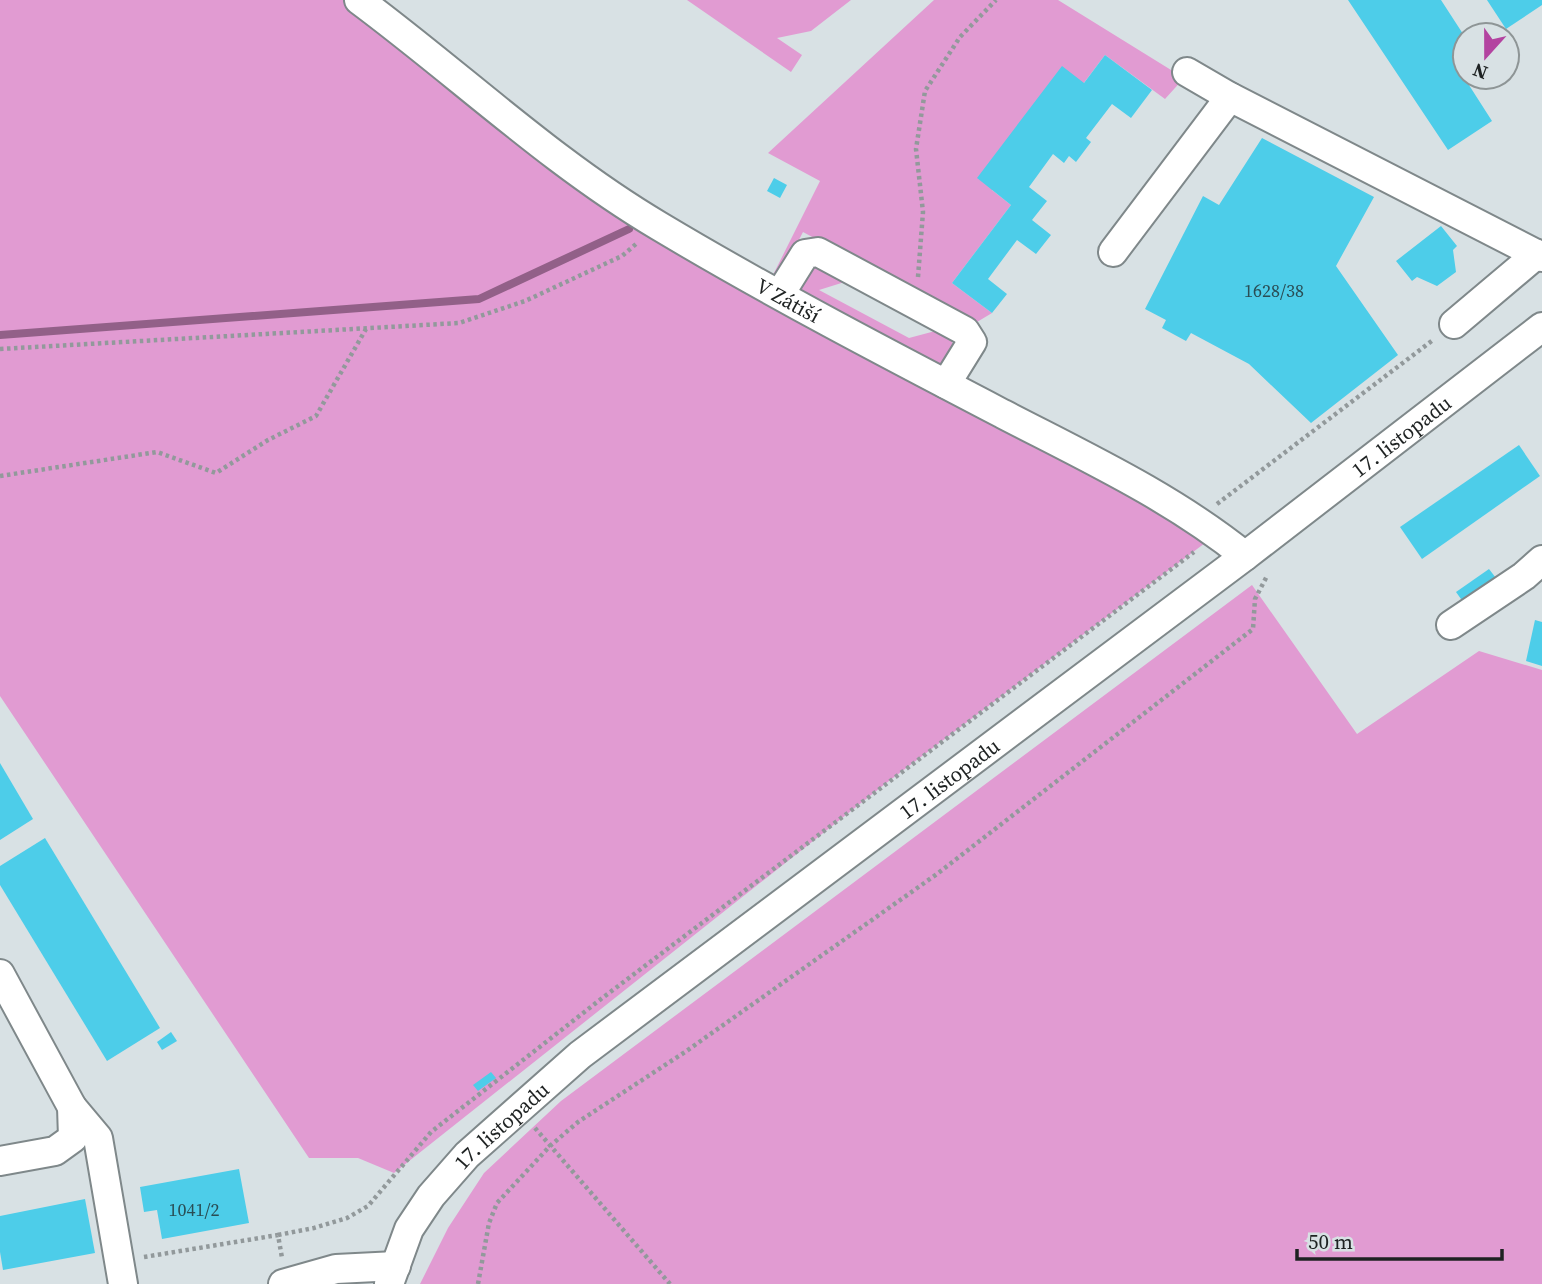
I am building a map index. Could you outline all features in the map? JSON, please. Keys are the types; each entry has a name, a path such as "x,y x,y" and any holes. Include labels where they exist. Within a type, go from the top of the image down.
{"street":[{"name":"V Zátiší","path":"359,0 527,135 658,226 946,384 1090,458 1206,526 1245,556"},
{"path":"1186,72 1539,256 1454,324"},
{"path":"1113,252 1230,97"},
{"path":"780,294 805,254 818,252 910,301 965,331 972,342 946,384"},
{"name":"17. listopadu","path":"392,1275 409,1229 431,1196 467,1155 580,1055 1245,556 1542,327"},
{"path":"1451,625 1524,576 1542,560"},
{"path":"0,974 72,1107 98,1139 121,1272"},
{"path":"0,1161 55,1151 74,1138 72,1107"},
{"path":"283,1277 337,1269 392,1275"}],"path":[{"path":"910,301 918,276 923,212 916,149 925,91 960,37 996,0"},
{"path":"0,349 459,323 526,301 622,256 658,226"},
{"path":"121,1272 314,1228 347,1218 368,1206 432,1132 612,990 1179,564 1199,548 1212,508 1454,324"},
{"path":"0,476 157,452 216,473 268,440 316,416 366,328"},
{"path":"478,1284 489,1223 497,1203 550,1146 578,1122 685,1052 937,874 1253,629 1255,599 1270,571"},
{"path":"520,1108 670,1284"},
{"path":"278,1235 283,1277"}],"shaded area":[{"path":"0,0 357,0 668,223 771,279 820,181 768,153 934,0 1058,0 1184,78 1165,99 1105,55 1058,117 1051,113 992,190 1011,205 952,283 992,313 977,322 967,320 803,232 782,273 818,267 851,280 819,290 909,338 939,330 950,336 955,384 1209,540 885,784 394,1173 358,1158 309,1158 0,696"},
{"path":"687,0 851,0 811,31 777,38 802,55 791,72"},
{"path":"1252,585 1357,734 1479,651 1542,670 1542,1284 420,1284 448,1228 484,1173 561,1101"}],"building":[{"path":"1348,0 1441,0 1455,21 1451,21 1451,91 1473,91 1492,121 1448,150"},
{"path":"1487,0 1542,0 1542,5 1518,21 1501,21"},
{"path":"1105,55 1152,90 1131,118 1112,104 1086,138 1091,142 1076,162 1069,156 1064,163 1053,154 1029,187 1047,201 1032,220 1051,235 1036,254 1017,240 988,279 1007,294 992,313 952,283 1011,205 977,178 1062,66 1084,83"},
{"path":"1262,138 1374,197 1336,266 1398,355 1311,423 1249,364 1191,333 1186,341 1162,328 1166,320 1145,309 1203,196 1219,205"},
{"path":"774,178 787,185 780,198 767,191"},
{"path":"1441,226 1457,246 1453,250 1456,272 1437,286 1417,277 1412,281 1396,261"},
{"path":"1519,445 1540,476 1422,559 1400,527"},
{"path":"1489,569 1499,582 1466,606 1456,592"},
{"path":"1535,620 1542,622 1542,666 1526,661"},
{"path":"0,763 33,819 0,840"},
{"path":"45,838 160,1028 107,1061 0,885 0,866"},
{"path":"171,1032 177,1041 162,1050 157,1042"},
{"path":"491,1072 496,1078 478,1091 473,1085"},
{"path":"239,1169 249,1223 162,1239 157,1210 144,1212 140,1187"},
{"path":"85,1199 95,1253 3,1270 0,1216"}],"waterway":[{"path":"0,335 479,299 629,229"}]}
